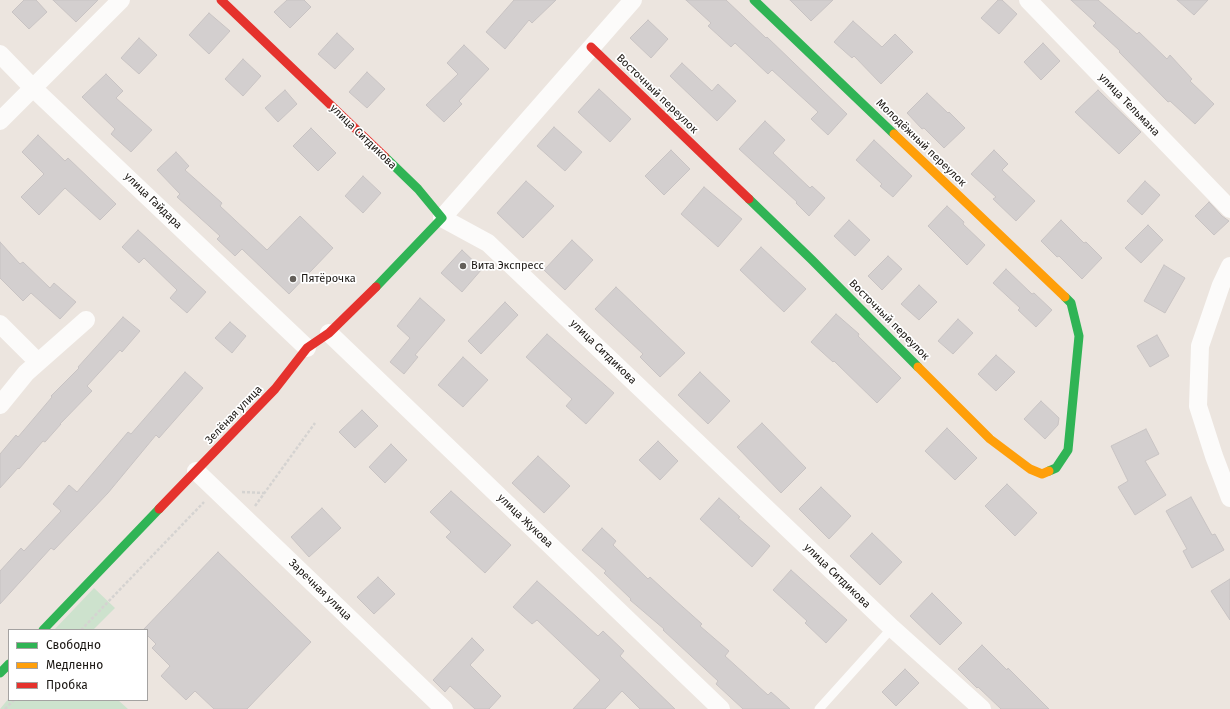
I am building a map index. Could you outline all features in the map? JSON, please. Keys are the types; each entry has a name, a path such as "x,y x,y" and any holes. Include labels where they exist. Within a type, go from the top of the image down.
{"street":[{"path":"0,121 121,0"},
{"name":"улица Ситдикова","path":"221,0 418,189 442,218 488,243 892,628 982,709"},
{"path":"442,218 633,0"},
{"name":"Молодёжный переулок","path":"754,0 1071,303"},
{"name":"улица Тельмана","path":"1028,0 1230,209"},
{"name":"Восточный переулок","path":"591,48 812,260 990,439 1030,469 1042,474 1056,468 1068,450 1079,336 1071,303"},
{"name":"улица Гайдара","path":"0,54 33,88 307,348"},
{"name":"Зелёная улица","path":"44,629 275,389 307,348 329,333 359,305 442,218"},
{"path":"1230,266 1221,285 1200,346 1198,406 1214,456 1230,498"},
{"path":"0,405 26,373 86,320"},
{"path":"0,324 38,362"},
{"name":"улица Жукова","path":"329,333 721,709"},
{"name":"Заречная улица","path":"196,471 444,709"},
{"path":"0,673 8,665"}],"lane":[{"path":"819,709 892,628"}],"path":[{"path":"245,519 315,423"},
{"path":"82,629 216,491"},
{"path":"5,709 13,701"}],"green space":[{"path":"94,588 115,608 94,629 55,629"},
{"path":"8,699 8,701 119,701 128,709 0,709"}],"building":[{"path":"24,0 36,0 47,12 29,29 12,12"},
{"path":"53,0 98,0 76,22"},
{"path":"287,0 304,0 311,7 290,28 274,12"},
{"path":"514,0 556,0 532,23 529,20 505,49 486,32"},
{"path":"686,0 726,0 847,114 828,135 811,119 818,112 772,70 768,74 735,43 731,47 708,26 711,23"},
{"path":"790,0 833,0 811,21"},
{"path":"998,0 1002,0 1017,14 999,34 981,18"},
{"path":"1071,0 1098,0 1137,34 1139,32 1167,59 1170,55 1192,79 1190,81 1214,104 1195,124 1170,101 1168,102 1119,52 1120,51 1093,26 1096,23"},
{"path":"1177,0 1208,0 1194,15"},
{"path":"209,13 230,31 209,54 189,35"},
{"path":"648,20 668,39 651,58 630,38"},
{"path":"853,21 882,47 895,34 913,52 881,84 854,56 852,58 834,42"},
{"path":"337,33 354,49 335,69 318,54"},
{"path":"139,38 157,55 139,74 121,58"},
{"path":"1043,43 1060,61 1041,80 1024,62"},
{"path":"464,45 489,69 459,101 462,104 444,122 426,105 458,74 447,63"},
{"path":"243,59 261,76 243,96 225,79"},
{"path":"682,63 712,91 718,84 736,101 717,121 670,76"},
{"path":"367,72 385,89 367,108 349,92"},
{"path":"106,74 123,91 116,98 152,130 131,152 111,134 115,129 82,97"},
{"path":"599,89 631,119 610,142 578,112"},
{"path":"285,90 297,104 278,122 265,108"},
{"path":"1098,90 1141,132 1119,154 1075,112"},
{"path":"927,93 965,128 944,148 924,128 922,129 907,113"},
{"path":"765,121 785,140 773,153 810,188 812,186 825,198 809,216 796,203 797,202 739,149"},
{"path":"554,127 582,152 565,171 537,146"},
{"path":"311,128 336,153 318,171 293,146"},
{"path":"38,135 65,161 68,158 116,204 100,220 65,188 39,215 21,197 44,174 22,152"},
{"path":"874,140 912,176 893,197 880,186 882,184 856,160"},
{"path":"671,150 690,169 664,195 645,176"},
{"path":"994,150 1008,164 1002,170 1035,201 1016,221 993,199 996,197 971,174"},
{"path":"176,152 189,166 185,170 222,203 220,206 267,250 300,216 333,248 289,294 242,249 235,256 217,239 220,236 177,197 180,194 157,170"},
{"path":"363,176 381,193 363,213 345,196"},
{"path":"526,181 554,206 523,238 497,213"},
{"path":"1145,181 1160,195 1142,215 1127,201"},
{"path":"704,187 742,219 718,247 681,214"},
{"path":"1209,202 1229,221 1214,235 1195,216"},
{"path":"947,206 985,245 967,265 928,226"},
{"path":"849,220 870,240 855,256 834,236"},
{"path":"1061,220 1084,243 1086,242 1102,258 1082,279 1059,256 1057,257 1041,241"},
{"path":"1148,225 1163,240 1141,263 1125,248"},
{"path":"138,230 206,292 187,313 170,298 177,290 144,258 139,263 122,247"},
{"path":"572,240 593,260 565,290 544,270"},
{"path":"0,242 20,264 23,262 50,288 54,283 76,302 60,319 31,293 23,301 0,278"},
{"path":"761,247 806,289 784,312 740,270"},
{"path":"462,250 482,269 462,292 441,273"},
{"path":"888,256 902,269 882,290 868,276"},
{"path":"1164,265 1185,278 1165,313 1144,301"},
{"path":"1006,269 1032,294 1034,293 1052,310 1036,327 1018,310 1020,308 993,283"},
{"path":"919,285 937,302 919,320 901,304"},
{"path":"616,287 685,353 660,377 640,357 643,354 595,309"},
{"path":"420,298 445,320 415,355 418,357 404,374 390,362 410,338 397,326"},
{"path":"505,302 518,315 481,354 468,341"},
{"path":"836,314 859,334 858,336 901,378 877,403 834,361 833,362 811,342"},
{"path":"123,317 140,331 122,352 120,350 87,386 92,391 0,488 0,454 16,435 18,437 52,397 51,396 79,368 78,367"},
{"path":"958,319 973,333 953,354 938,341"},
{"path":"230,322 246,336 232,353 215,338"},
{"path":"547,334 614,393 586,424 566,406 572,399 526,357"},
{"path":"1157,335 1169,356 1150,367 1137,346"},
{"path":"996,355 1015,372 996,391 978,374"},
{"path":"463,357 488,380 463,407 438,385"},
{"path":"185,372 203,388 159,438 156,435 108,493 54,550 51,548 0,604 0,571 21,548 24,551 61,511 53,504 69,485 77,492 128,432 131,434"},
{"path":"700,372 730,401 708,424 678,395"},
{"path":"1041,401 1059,418 1058,425 1045,439 1024,419"},
{"path":"362,410 378,426 355,448 339,432"},
{"path":"762,423 806,468 781,493 737,447"},
{"path":"947,428 977,458 955,480 925,451"},
{"path":"1146,429 1159,454 1145,461 1166,495 1135,515 1118,487 1128,481 1111,446"},
{"path":"658,441 678,461 660,480 639,460"},
{"path":"391,444 407,460 385,483 369,467"},
{"path":"538,456 570,486 544,513 512,483"},
{"path":"1007,484 1037,513 1015,536 985,506"},
{"path":"821,487 851,516 829,539 799,509"},
{"path":"451,491 511,545 485,573 446,537 451,532 430,512"},
{"path":"1191,497 1212,535 1215,534 1224,550 1192,568 1183,551 1187,549 1166,511"},
{"path":"719,498 740,517 738,518 770,546 752,567 700,519"},
{"path":"322,508 341,528 309,557 291,537"},
{"path":"602,528 616,541 613,545 648,579 650,577 702,624 700,626 729,651 725,656 768,695 771,692 790,709 743,709 716,684 718,681 663,630 664,629 630,600 631,599 604,573 606,571 582,550"},
{"path":"872,533 902,562 880,585 850,556"},
{"path":"218,552 311,642 247,709 214,709 195,691 186,700 161,676 170,666 152,648 156,644 148,636 148,629 144,629"},
{"path":"791,570 847,620 826,643 805,623 807,621 773,590"},
{"path":"378,577 395,594 374,614 357,597"},
{"path":"1230,579 1230,620 1211,591"},
{"path":"537,581 598,636 603,631 624,651 620,656 675,709 640,709 622,691 605,709 573,709 600,680 537,620 532,624 513,607"},
{"path":"932,593 962,623 940,645 910,616"},
{"path":"472,638 484,650 470,665 501,696 489,709 475,709 450,686 445,692 433,680"},
{"path":"982,645 1007,670 1008,668 1049,709 1001,709 978,687 977,688 958,669"},
{"path":"905,669 919,683 896,706 882,692"}],"traffic: fast":[{"path":"754,0 894,134"},
{"path":"376,287 442,218 418,189 385,157"},
{"path":"749,199 918,367"},
{"path":"1049,471 1056,468 1068,450 1079,336 1071,303 1065,297"},
{"path":"44,629 159,509"},
{"path":"0,673 8,665"}],"traffic: slow":[{"path":"894,134 1065,297"},
{"path":"918,367 990,439 1030,469 1042,474 1049,471"}],"traffic: jam":[{"path":"221,0 385,157"},
{"path":"591,47 749,199"},
{"path":"159,509 275,389 307,348 329,333 376,287"}],"place":[{"name":"Вита Экспресс","path":"463,266"},
{"name":"Пятёрочка","path":"293,279"}]}
